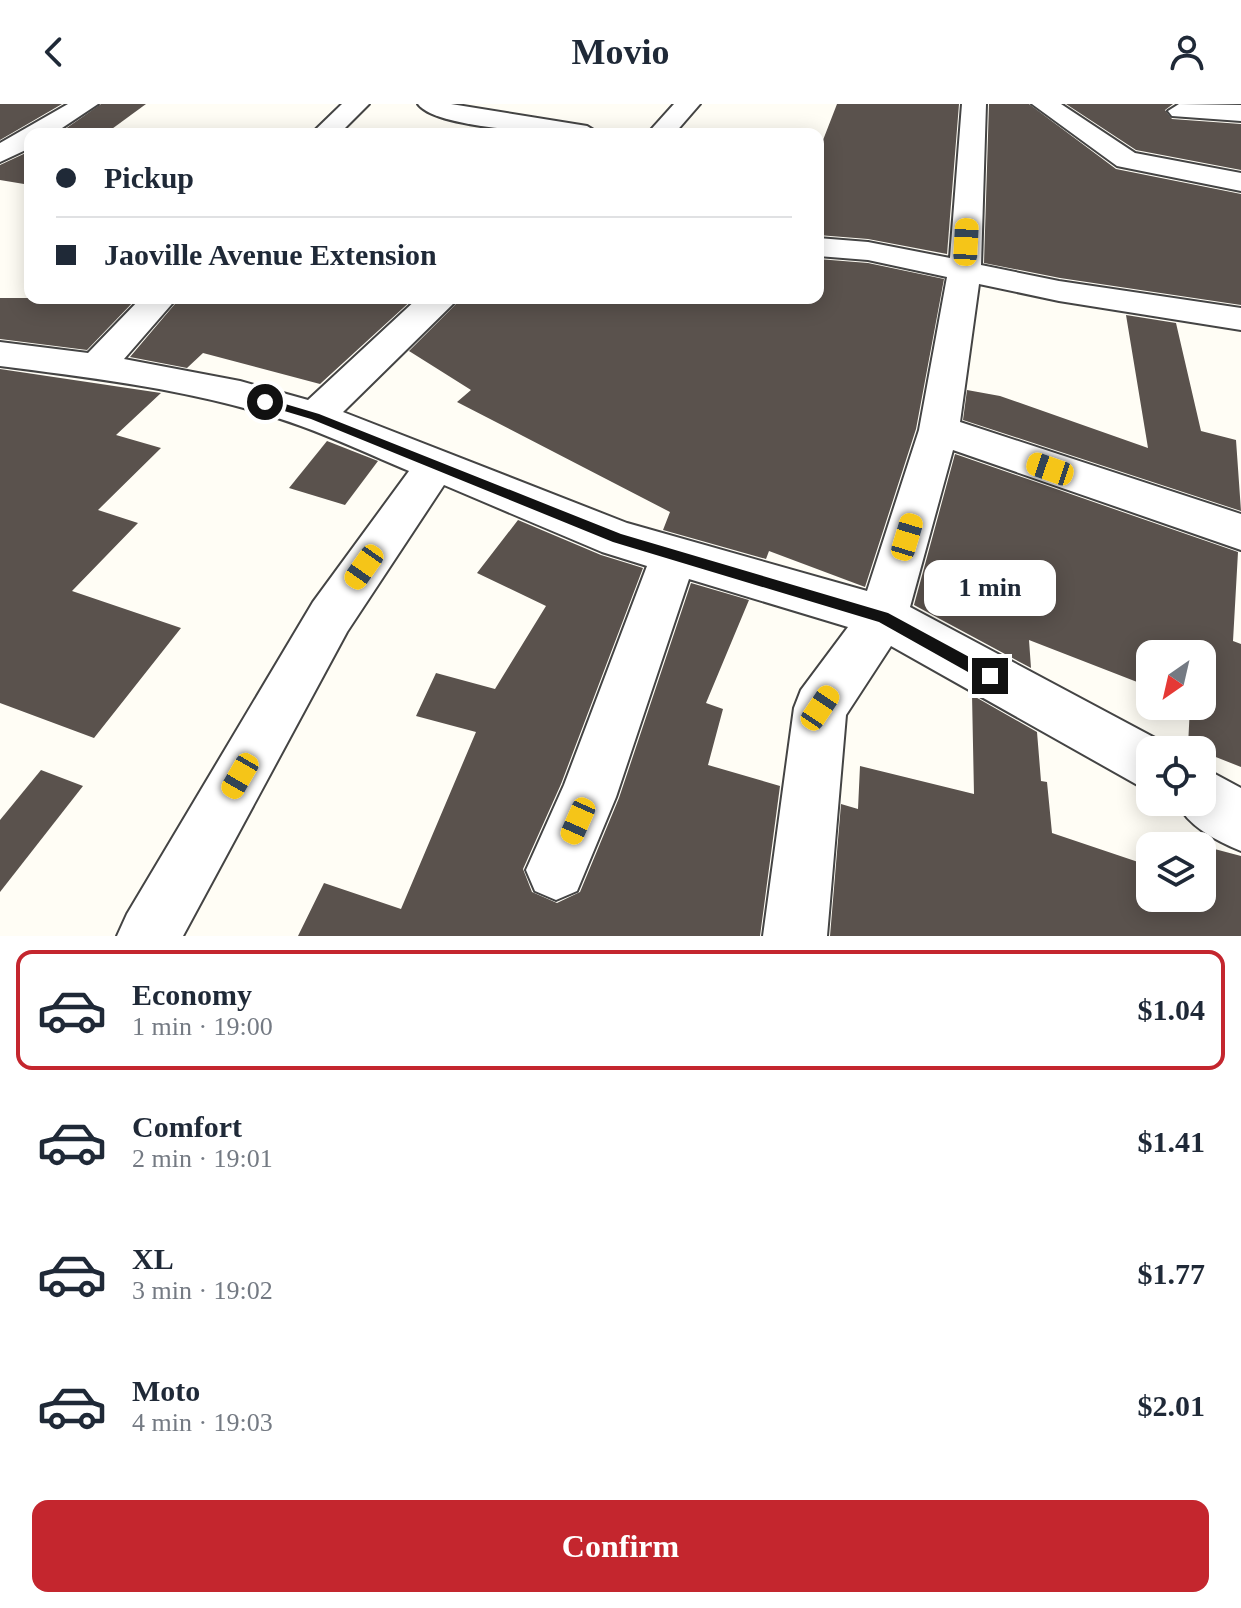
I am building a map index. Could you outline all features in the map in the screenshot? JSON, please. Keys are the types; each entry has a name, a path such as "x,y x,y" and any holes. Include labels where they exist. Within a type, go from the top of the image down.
{"street":[{"path":"45,128 86,104"},
{"path":"331,128 357,104"},
{"path":"430,104 446,111 550,128"},
{"path":"666,128 688,104"},
{"path":"795,936 820,708 883,617 939,430 965,270 974,104"},
{"path":"1044,104 1127,160 1241,182"},
{"path":"1181,111 1241,113"},
{"path":"824,247 868,251 1059,291 1241,319"},
{"path":"97,366 154,304"},
{"path":"315,416 431,304"},
{"path":"0,354 97,366 240,394 315,416 434,467 618,539 883,617 1136,757"},
{"path":"939,430 1241,532"},
{"path":"149,936 330,617 434,467"},
{"path":"556,870 588,797 674,555"},
{"path":"1216,805 1241,822"}],"building":[{"path":"0,104 62,104 0,140"},
{"path":"101,104 146,104 113,128 67,128"},
{"path":"837,104 959,104 947,254 868,239 824,235 824,138"},
{"path":"989,104 1029,104 1116,169 1241,194 1241,305 1060,278 984,263"},
{"path":"1066,104 1173,104 1165,110 1172,119 1241,124 1241,170 1136,150"},
{"path":"24,154 24,184 0,180 0,165"},
{"path":"824,259 868,263 944,279 916,429 865,587 769,551 766,559 663,530 670,512 457,402 471,390 409,351 456,304 824,304"},
{"path":"0,298 24,298 24,304 131,304 87,350 0,339"},
{"path":"175,304 407,304 320,384 203,353 187,368 130,357"},
{"path":"1126,315 1176,323 1201,431 1236,440 1241,511 963,420 967,390 1000,396 1148,448"},
{"path":"0,369 161,393 116,435 161,448 98,510 138,523 72,591 181,628 94,738 0,703"},
{"path":"327,441 378,461 345,505 289,488"},
{"path":"955,454 1238,552 1233,641 1241,644 1241,767 1216,757 1216,736 1188,736 1189,720 1216,720 1216,640 1136,640 1136,682 1029,640 1031,668 914,605"},
{"path":"518,520 601,555 643,568 561,784 523,869 532,892 557,903 580,892 619,798 691,583 749,600 706,703 723,709 708,765 780,786 760,936 298,936 324,883 401,909 476,732 416,716 436,673 495,689 546,606 477,573"},
{"path":"972,695 1037,732 1041,781 1047,782 1052,833 1136,861 1136,912 1216,912 1216,849 1241,856 1241,936 830,936 841,804 858,809 860,766 974,794"},
{"path":"41,770 83,786 0,892 0,820"}],"route":[{"path":"265,402 315,416 434,467 618,539 883,617 990,676"}]}
